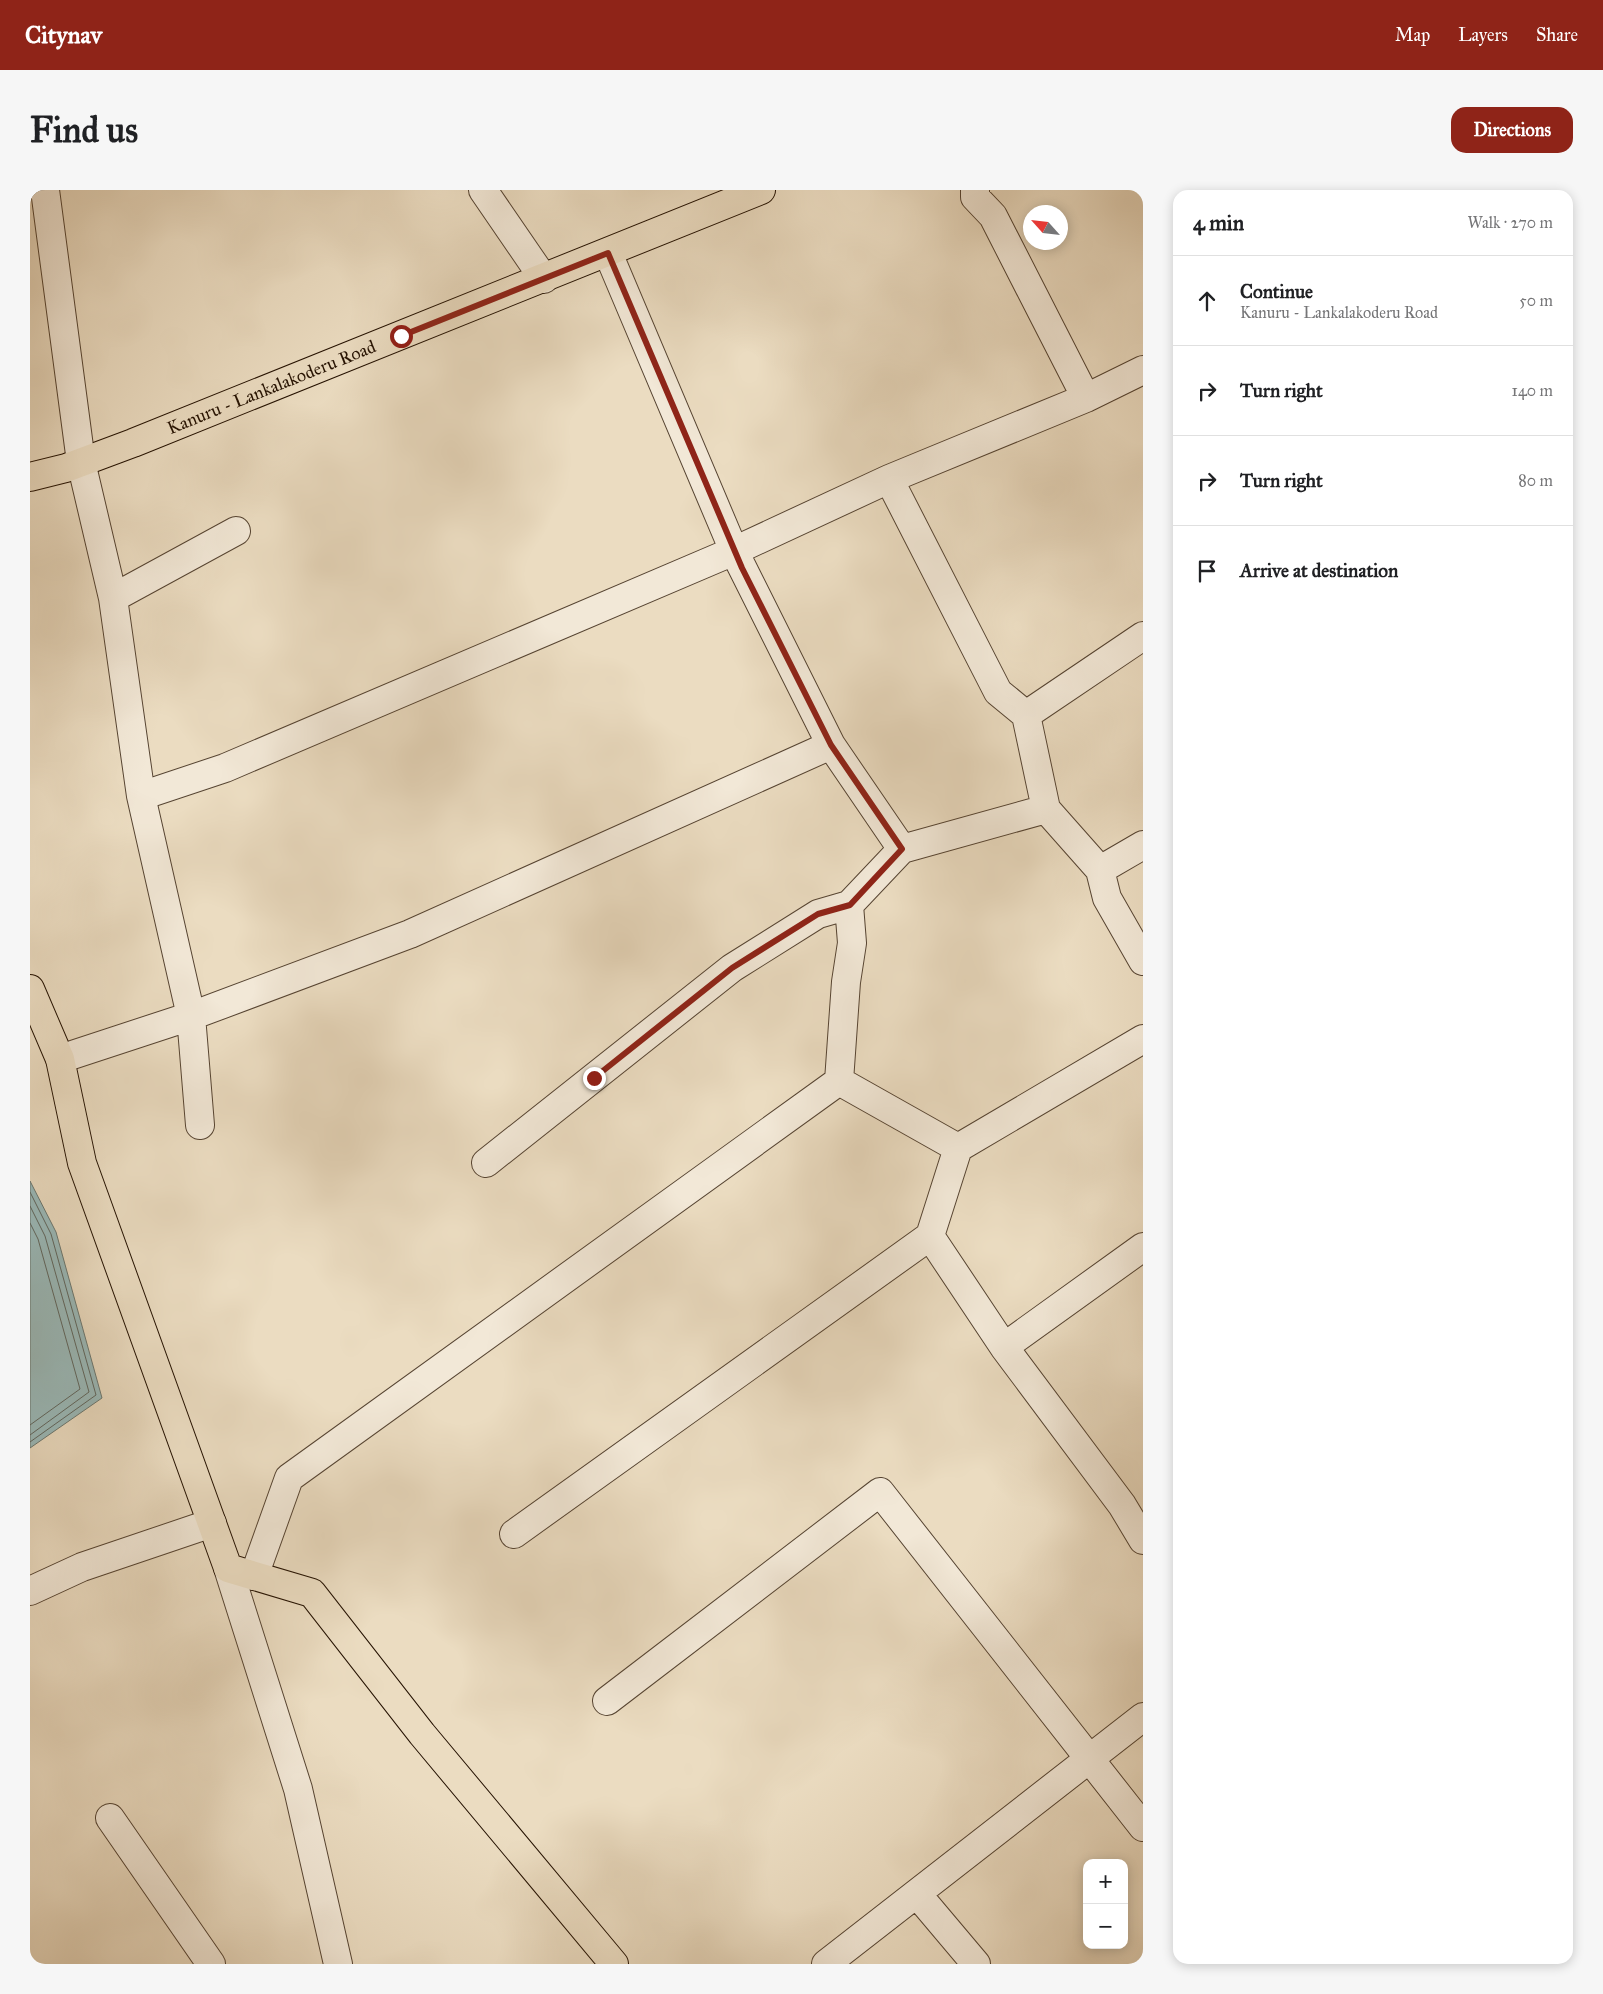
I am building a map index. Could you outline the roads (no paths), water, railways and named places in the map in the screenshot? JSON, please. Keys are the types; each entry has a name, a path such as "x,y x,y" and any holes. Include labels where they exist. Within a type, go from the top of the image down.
{"main road":[{"name":"Kanuru - Lankalakoderu Road","path":"30,476 80,463 133,443 608,253 746,193"},
{"path":"30,989 60,1059 82,1163 228,1568 312,1593 422,1734 614,1964"}],"street":[{"path":"45,190 80,463 113,598 141,796 191,1016 200,1125"},
{"path":"483,190 544,278"},
{"path":"975,190 975,197 993,216 1086,398"},
{"path":"608,253 734,551 831,745 902,849"},
{"path":"141,796 225,768 734,551 889,479 1086,398 1143,370"},
{"path":"889,479 998,692 1026,715 1046,808 1100,870 1107,898 1143,961"},
{"path":"113,598 236,531"},
{"path":"1026,715 1143,636"},
{"path":"60,1059 191,1016 410,934 831,745"},
{"path":"486,1163 732,968 818,914 850,905 902,849 1046,808"},
{"path":"1100,870 1143,845"},
{"path":"840,1081 846,982 852,943 850,905"},
{"path":"514,1534 930,1236 958,1148 1143,1039"},
{"path":"840,1081 958,1148"},
{"path":"254,1576 288,1478 840,1081"},
{"path":"930,1236 1004,1347 1122,1505 1143,1540"},
{"path":"1004,1347 1143,1247"},
{"path":"607,1701 880,1492 1143,1827"},
{"path":"30,1591 82,1567 212,1523"},
{"path":"228,1568 298,1789 338,1964"},
{"path":"826,1964 1143,1717"},
{"path":"110,1818 211,1964"},
{"path":"917,1894 976,1964"}],"water":[{"path":"30,1181 56,1232 102,1398 30,1448"}]}
